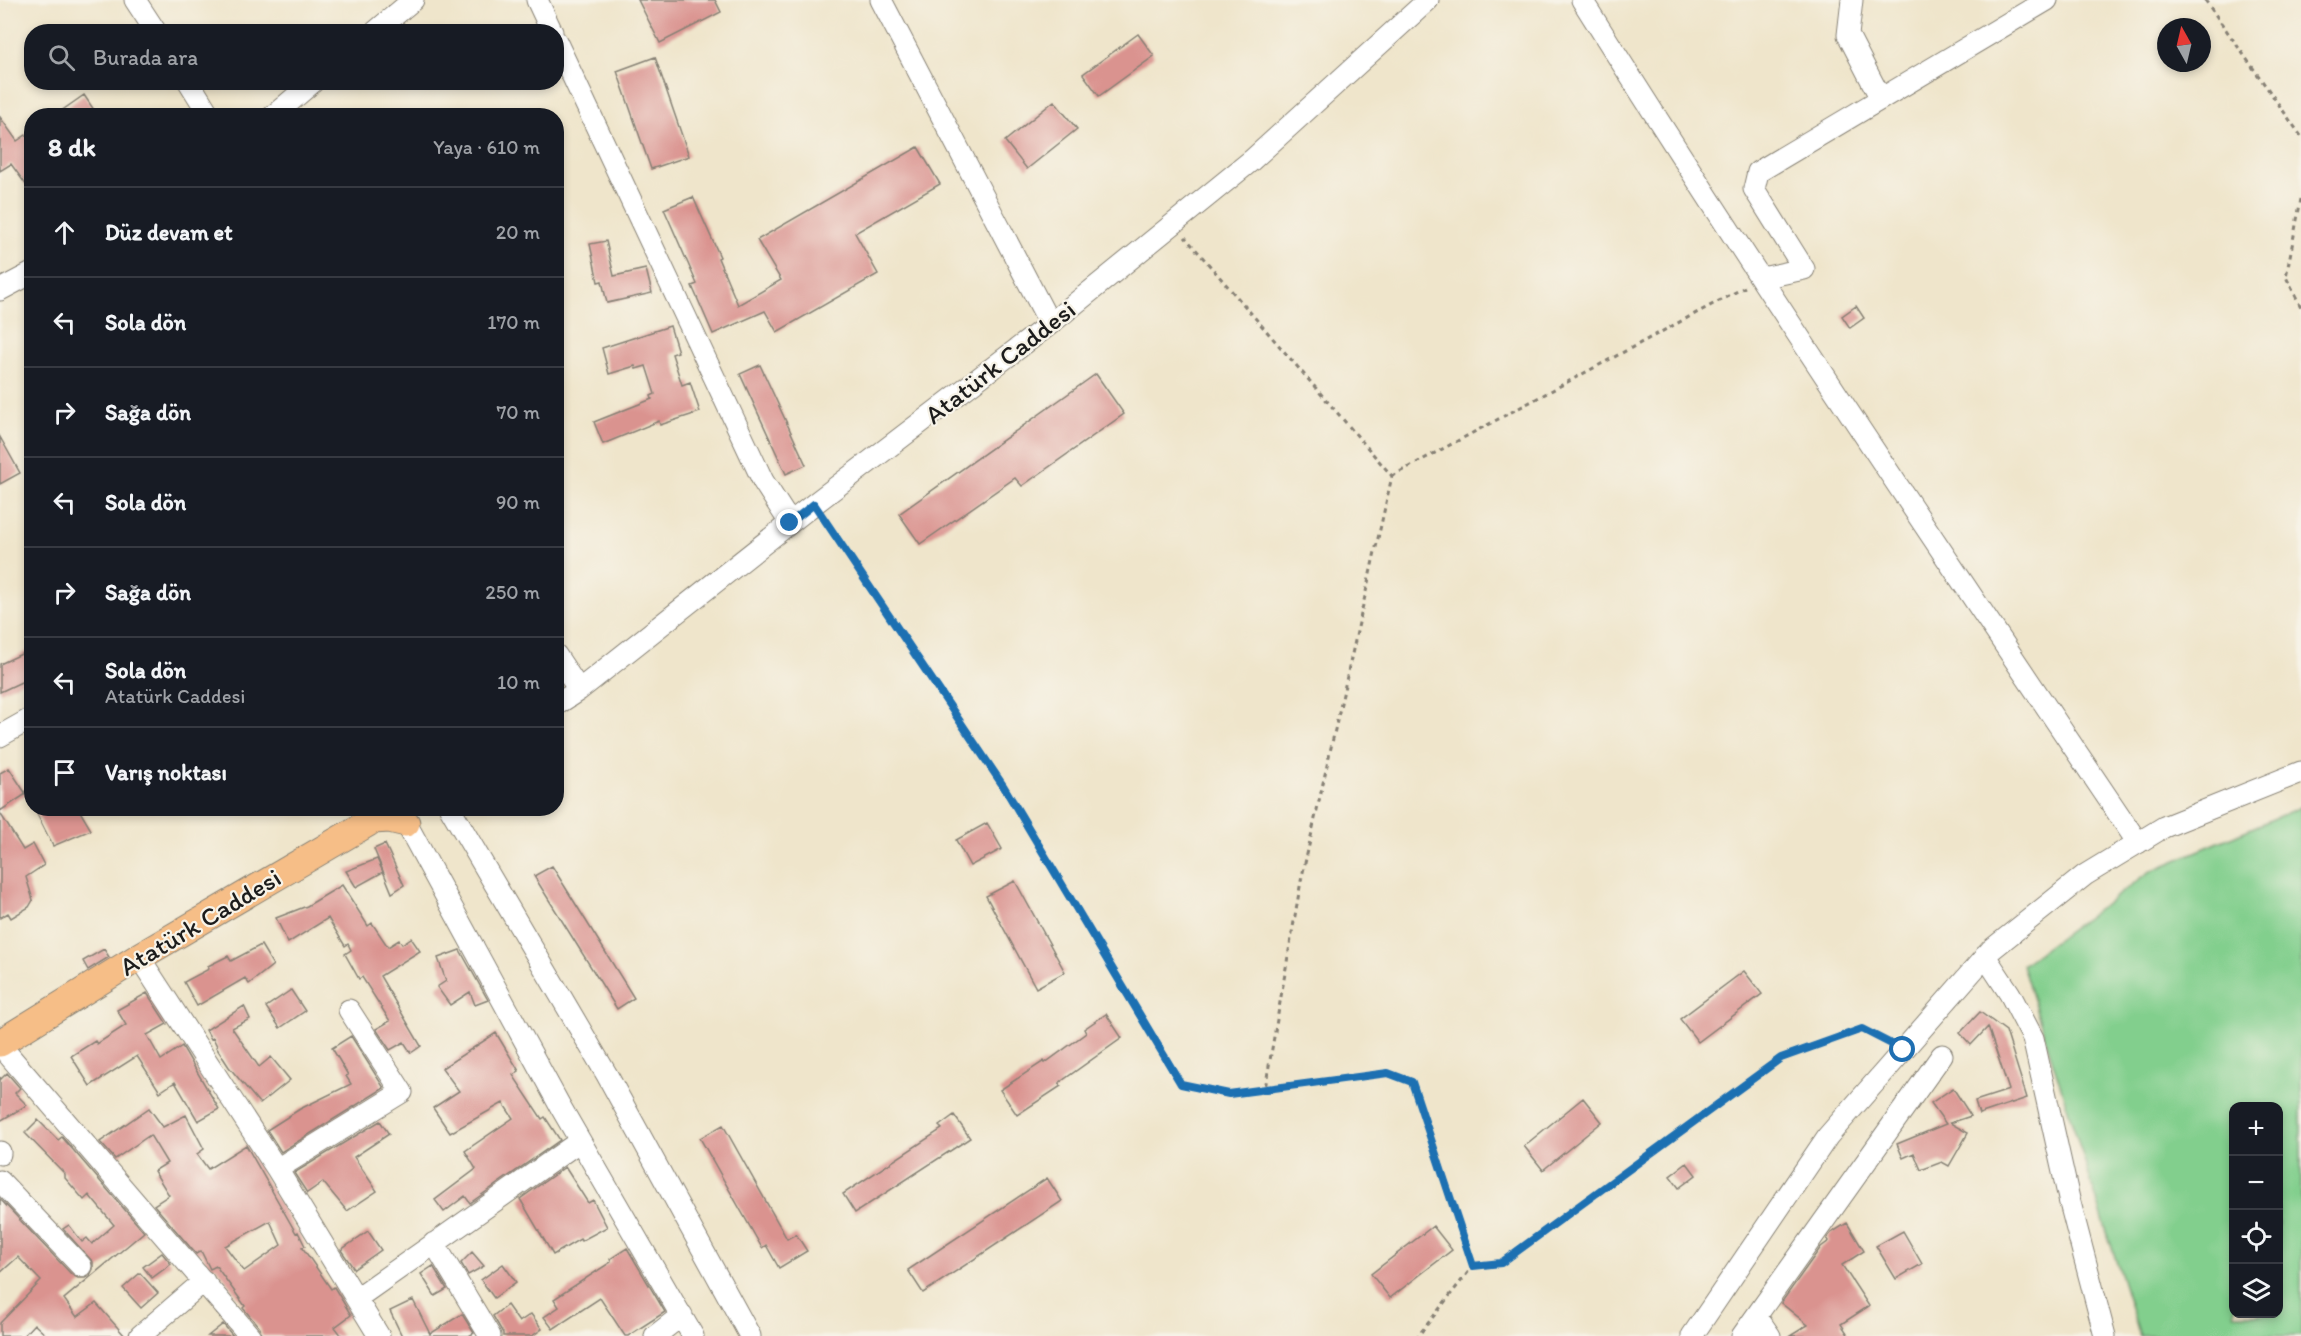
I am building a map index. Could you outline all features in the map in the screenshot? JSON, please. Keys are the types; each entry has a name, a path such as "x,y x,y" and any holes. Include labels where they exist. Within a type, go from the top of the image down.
{"main road":[{"name":"Atatürk Caddesi","path":"0,1044 139,957 373,820 389,819 406,823"}],"street":[{"path":"135,0 151,24"},
{"path":"384,24 413,0"},
{"path":"537,0 548,24"},
{"path":"881,0 1050,324"},
{"name":"Atatürk Caddesi","path":"564,700 814,504 1050,324 1252,160 1428,0"},
{"path":"1582,0 1762,278 2138,843"},
{"path":"1852,0 1848,35 1881,99"},
{"path":"1762,278 1804,269 1754,189 1758,172 2047,0"},
{"path":"564,58 763,482 790,523"},
{"path":"194,90 205,108"},
{"path":"282,108 304,90"},
{"path":"0,290 24,277"},
{"path":"564,667 579,690"},
{"path":"0,736 24,722"},
{"path":"1692,1336 1828,1136 1985,956 2085,875 2164,827 2301,772"},
{"path":"455,816 607,1075 750,1336"},
{"path":"406,823 580,1141 693,1336"},
{"path":"1985,956 2010,994 2033,1038 2069,1199 2105,1336"},
{"path":"139,957 276,1169 379,1336"},
{"path":"276,1169 402,1092 349,1010"},
{"path":"0,1044 250,1336"},
{"path":"1742,1336 1942,1055"},
{"path":"357,1298 580,1141"},
{"path":"0,1182 81,1266"},
{"path":"434,1243 490,1336"},
{"path":"140,1336 204,1281"},
{"path":"655,1336 682,1315"},
{"path":"1757,1317 1770,1336"}],"path":[{"path":"2205,0 2301,136"},
{"path":"2301,199 2286,277 2301,308"},
{"path":"1173,224 1392,476"},
{"path":"1265,1089 1301,880 1392,476 1762,278"},
{"path":"814,504 1004,787 1181,1084 1229,1094 1388,1073 1412,1082 1473,1266"},
{"path":"1418,1336 1473,1266 1501,1263 1781,1058 1862,1029 1903,1050"}],"green space":[{"path":"2301,807 2301,1336 2140,1336 2022,965 2151,871"}],"building":[{"path":"638,0 715,0 721,12 660,43"},
{"path":"1138,34 1154,56 1099,96 1083,74"},
{"path":"655,57 689,156 651,169 617,71"},
{"path":"84,95 93,108 65,108"},
{"path":"1054,101 1077,129 1027,169 1005,141"},
{"path":"0,117 17,141 24,136 24,182 11,164 0,171"},
{"path":"918,147 940,184 855,233 878,274 777,332 765,311 713,334 692,286 697,284 664,209 693,197 720,257 718,258 738,305 781,280 757,240"},
{"path":"606,241 614,276 646,269 652,293 607,303 602,281 598,282 590,244"},
{"path":"1856,306 1864,318 1850,328 1842,316"},
{"path":"670,326 678,352 672,354 682,385 690,382 700,412 660,425 659,421 603,444 594,422 652,399 651,396 655,394 646,366 636,369 635,366 609,374 602,348"},
{"path":"760,365 806,465 786,474 740,374"},
{"path":"1096,374 1124,414 1022,486 1015,478 920,544 899,514"},
{"path":"0,437 20,473 0,484"},
{"path":"24,653 24,681 0,692 0,664"},
{"path":"9,768 24,791 24,795 0,811 0,773"},
{"path":"0,813 23,850 33,844 44,865 26,877 33,900 29,907 11,918 8,913 0,918"},
{"path":"38,816 83,816 91,830 53,846"},
{"path":"987,823 1002,849 970,866 956,840"},
{"path":"385,844 404,885 392,893 374,849"},
{"path":"377,859 383,872 356,887 346,871"},
{"path":"552,866 634,998 617,1009 534,876"},
{"path":"1015,881 1065,972 1036,988 986,896"},
{"path":"342,885 368,926 372,923 388,947 399,940 402,944 411,938 420,951 380,976 421,1046 411,1053 404,1042 390,1050 376,1029 390,1021 362,977 359,979 345,954 351,950 348,944 345,946 328,918 288,943 276,918 307,906"},
{"path":"261,945 273,965 249,984 245,978 197,1006 184,982 228,956 231,961"},
{"path":"104,949 109,957 88,970 83,961"},
{"path":"460,950 488,1000 475,1005 470,992 450,1005 437,987 446,981 438,958"},
{"path":"1744,971 1762,994 1698,1042 1680,1019"},
{"path":"291,990 305,1011 280,1028 266,1007"},
{"path":"147,993 167,1024 147,1035 161,1060 182,1046 219,1109 198,1121 175,1082 160,1092 137,1056 90,1086 71,1056 95,1041 97,1044 126,1025 117,1010"},
{"path":"244,1006 250,1019 232,1028 259,1067 271,1057 290,1080 260,1104 229,1067 206,1030"},
{"path":"1980,1012 2006,1031 2027,1098 1979,1114 1975,1101 2009,1090 1988,1027 1971,1045 1960,1033"},
{"path":"1106,1014 1122,1038 1059,1083 1061,1086 1017,1115 1000,1090 1044,1061 1045,1063 1086,1033 1084,1029"},
{"path":"496,1033 519,1071 513,1075 542,1119 545,1117 560,1140 470,1203 465,1196 444,1212 435,1200 476,1169 465,1151 513,1118 503,1103 450,1133 433,1108 459,1091 442,1068"},
{"path":"351,1036 384,1088 281,1152 267,1130 300,1109 351,1084 332,1048"},
{"path":"7,1073 20,1088 15,1093 27,1105 0,1121 0,1077 1,1079"},
{"path":"1953,1088 1971,1116 1950,1123 1968,1133 1949,1166 1942,1162 1921,1170 1914,1153 1903,1158 1897,1144 1946,1124 1931,1103"},
{"path":"1583,1098 1602,1122 1543,1170 1524,1146"},
{"path":"149,1108 163,1127 186,1115 204,1149 197,1154 208,1169 246,1145 296,1233 298,1232 305,1246 302,1247 331,1289 334,1287 351,1315 335,1327 342,1336 262,1336 260,1328 243,1308 245,1306 216,1266 210,1269 201,1251 196,1254 154,1205 169,1195 154,1171 167,1163 150,1135 115,1159 100,1142","holes":["270,1221 281,1245 244,1271 225,1246"]},
{"path":"954,1115 970,1138 855,1213 843,1194 942,1129 939,1126"},
{"path":"38,1120 58,1140 62,1137 144,1232 64,1299 77,1317 96,1303 125,1336 47,1336 34,1324 23,1336 0,1336 0,1323 41,1281 18,1257 0,1273 0,1199 72,1275 78,1278 90,1275 93,1262 63,1229 69,1225 82,1242 87,1238 92,1244 114,1225 89,1195 84,1200 65,1178 65,1174 25,1133"},
{"path":"380,1121 389,1134 354,1157 377,1191 347,1211 323,1182 307,1193 294,1173"},
{"path":"723,1125 787,1239 796,1234 807,1251 779,1268 766,1245 762,1248 700,1138"},
{"path":"1687,1163 1696,1175 1679,1188 1670,1176"},
{"path":"565,1167 588,1203 593,1200 607,1227 553,1255 520,1199"},
{"path":"1047,1178 1062,1201 923,1293 908,1270"},
{"path":"1847,1223 1864,1251 1842,1265 1869,1306 1841,1324 1849,1336 1790,1336 1808,1325 1781,1303 1821,1247 1829,1241 1827,1238 1831,1233"},
{"path":"1433,1226 1452,1250 1390,1298 1371,1274"},
{"path":"368,1231 381,1250 354,1269 341,1250"},
{"path":"1903,1231 1922,1264 1896,1279 1876,1246"},
{"path":"627,1248 665,1312 625,1336 600,1298 553,1329 544,1317 559,1307 554,1299 611,1262 610,1259"},
{"path":"472,1252 484,1266 468,1275 461,1263"},
{"path":"162,1253 171,1264 152,1278 143,1267"},
{"path":"503,1264 516,1282 494,1298 481,1280"},
{"path":"433,1266 447,1289 435,1296 421,1274"},
{"path":"140,1273 158,1293 141,1308 123,1288"},
{"path":"413,1300 430,1334 462,1314 474,1333 469,1336 402,1336 390,1311"},
{"path":"507,1305 519,1322 531,1314 542,1329 532,1336 503,1336 493,1316"},
{"path":"223,1324 233,1336 208,1336"}],"route":[{"path":"790,523 814,504 1004,787 1181,1084 1229,1094 1388,1073 1412,1082 1473,1266 1501,1263 1781,1058 1862,1029 1903,1050"}]}
